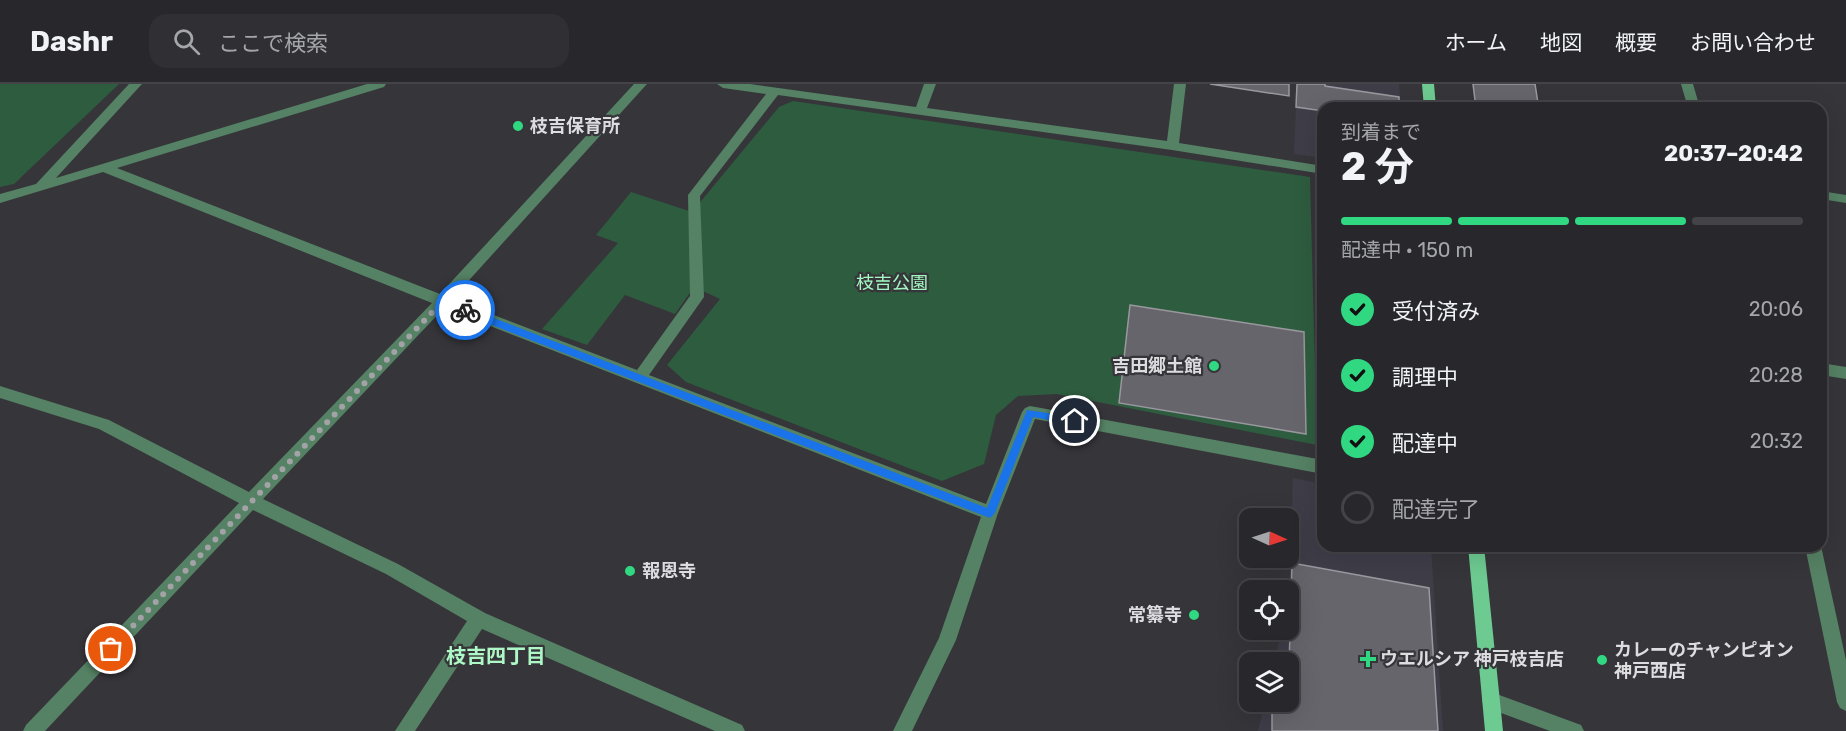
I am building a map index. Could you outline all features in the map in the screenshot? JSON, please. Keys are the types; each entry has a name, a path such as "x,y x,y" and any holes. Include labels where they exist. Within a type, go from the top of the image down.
{"main road":[{"path":"1428,84 1430,102"},
{"path":"1477,552 1494,731"}],"street":[{"path":"40,187 136,84"},
{"path":"0,199 380,84"},
{"path":"32,731 442,302 641,84"},
{"path":"723,84 1172,146 1317,169"},
{"path":"920,111 930,84"},
{"path":"1172,146 1180,84"},
{"path":"1687,84 1692,102"},
{"path":"640,377 697,297 694,195 774,92"},
{"path":"105,168 442,302 990,513"},
{"path":"1827,196 1846,199"},
{"path":"1827,370 1846,374"},
{"path":"0,392 104,424 253,502 392,569 479,619 736,731"},
{"path":"902,731 947,640 990,513 1030,412 1317,466"},
{"path":"1814,552 1846,702"},
{"path":"404,731 479,619"},
{"path":"1491,701 1575,731"}],"shaded area":[{"path":"1297,84 1399,84 1400,102 1317,102 1317,157 1294,154"},
{"path":"1293,478 1317,483 1317,552 1431,552 1443,731 1258,731 1263,712 1299,712 1299,652 1277,652 1280,640 1299,640 1299,580 1290,580 1290,568 1299,568 1299,508 1292,508"}],"green space":[{"path":"0,84 119,84 14,184 0,187"},
{"name":"枝吉公園","path":"793,101 1310,177 1317,445 1057,394 1018,396 996,415 984,464 942,481 686,382 667,365 720,299 694,287 675,314 625,295 587,345 542,329 618,243 596,235 631,192 692,212 779,107"}],"building":[{"path":"1210,84 1289,84 1289,96"},
{"path":"1297,84 1325,84 1325,86 1399,97 1399,102 1317,102 1317,110 1296,107"},
{"path":"1473,84 1535,84 1538,102 1475,102"},
{"path":"1130,305 1304,332 1306,434 1119,403"},
{"path":"1299,564 1429,588 1438,731 1272,731 1272,712 1299,712 1299,652 1289,652 1290,640 1299,640 1299,580 1292,580 1292,568 1299,568"}],"way so far":[{"path":"111,649 442,302 465,310"}],"place":[{"name":"枝吉保育所","path":"518,126"},
{"name":"吉田郷土館","path":"1214,366"},
{"name":"報恩寺","path":"630,571"},
{"name":"常纂寺","path":"1194,615"},
{"name":"ウエルシア 神戸枝吉店","path":"1368,659"},
{"name":"カレーのチャンピオン 神戸西店","path":"1602,660"}],"district":[{"name":"枝吉四丁目","path":"496,656"}],"route":[{"path":"465,310 990,513 1030,412 1075,421"}]}
